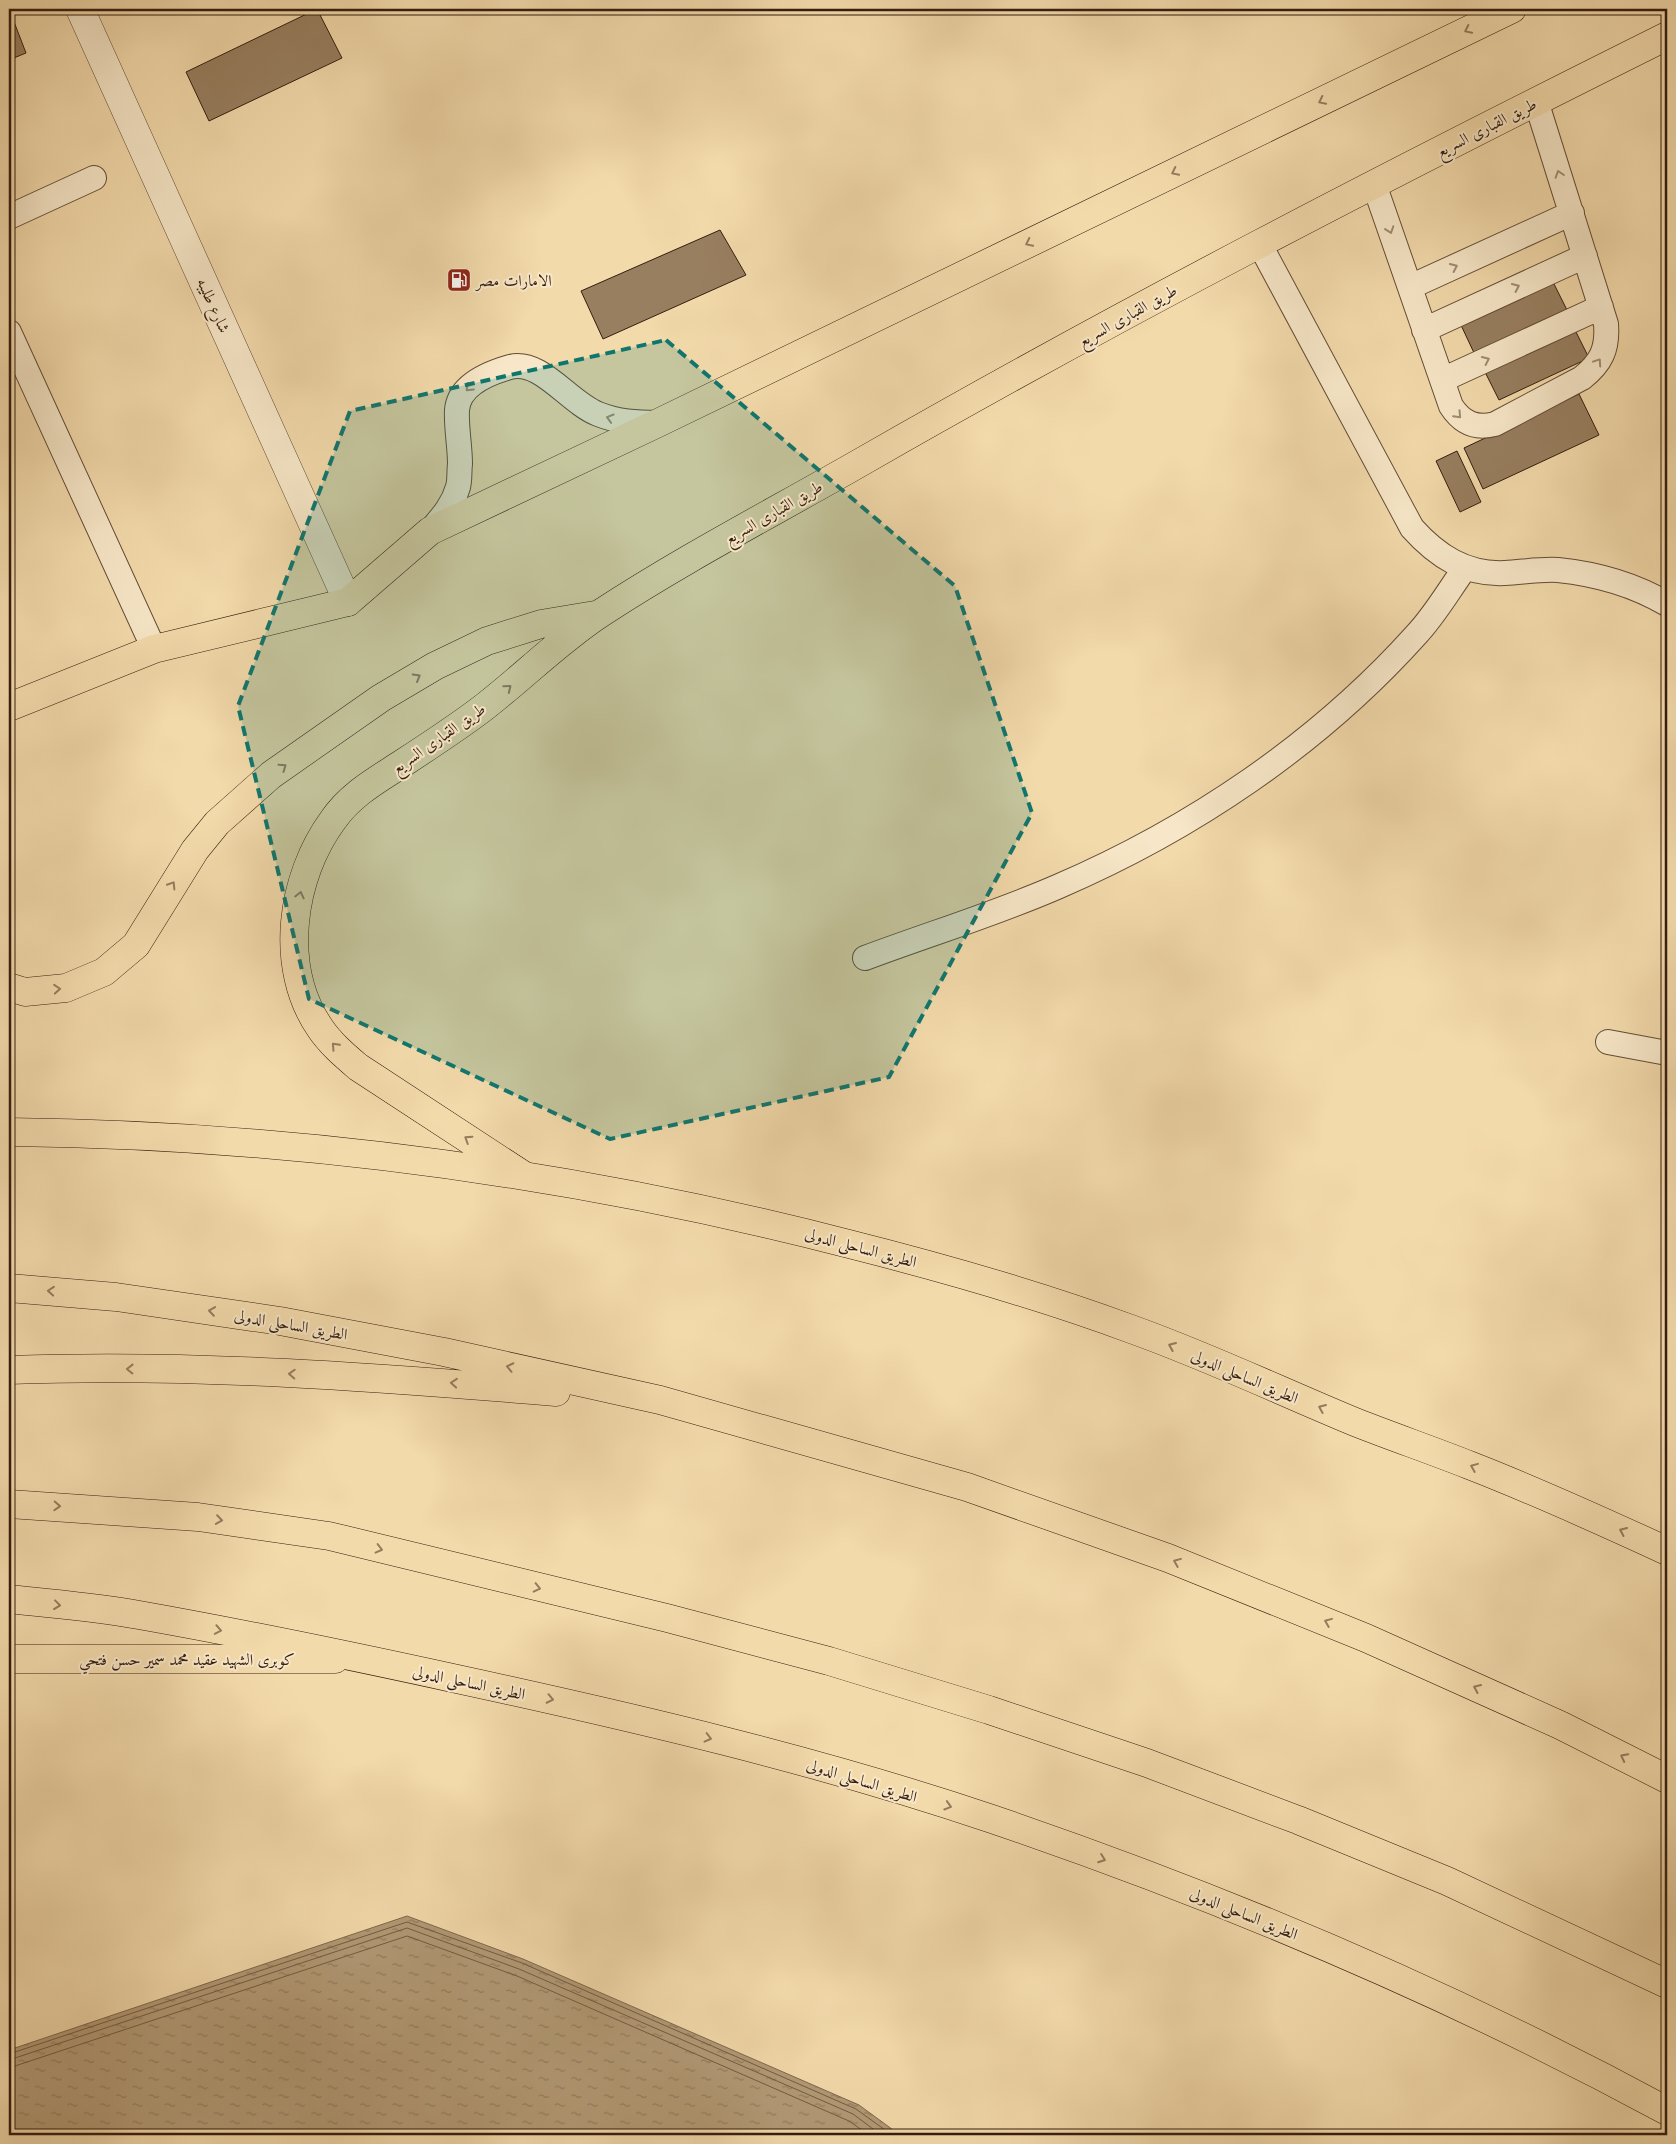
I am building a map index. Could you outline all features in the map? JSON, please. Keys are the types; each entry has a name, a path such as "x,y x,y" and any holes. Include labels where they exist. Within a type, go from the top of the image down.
{"main road":[{"path":"11,701 154,649 348,602 430,531 658,423 1512,9"},
{"name":"طريق القبارى السريع","path":"524,1175 358,1067 337,1048 318,1026 305,1001 300,982 295,942 296,912 303,879 316,848 333,819 356,793 443,737 480,710 597,615 943,415 1259,243 1667,36"},
{"path":"9,987 25,992 66,988 104,972 136,945 195,850 217,823 243,798 271,776 381,698 435,666 487,641 541,624 597,615"},
{"name":"الطريق الساحلى الدولى","path":"9,1132 111,1133 249,1142 387,1156 524,1175 660,1200 780,1226 898,1256 1132,1329 1360,1424 1470,1465 1667,1551"},
{"name":"الطريق الساحلى الدولى","path":"9,1288 116,1297 280,1320 444,1352 660,1400 967,1487 1168,1558 1366,1638 1560,1726 1667,1779"},
{"path":"9,1370 58,1368 204,1370 392,1378 660,1400"},
{"path":"9,1504 198,1517 329,1536 504,1580 667,1618 829,1661 989,1710 1147,1763 1298,1820 1446,1881 1667,1984"},
{"name":"الطريق الساحلى الدولى","path":"9,1599 135,1614 366,1659 574,1704 784,1756 990,1819 1193,1892 1392,1974 1587,2068 1667,2111"},
{"name":"كوبرى الشهيد عقيد محمد سمير حسن فتحي","path":"9,1659 366,1659"}],"street":[{"name":"شارع طليبه","path":"80,9 348,602"}],"lane":[{"path":"1374,184 1451,406 1461,418 1475,425 1485,427 1495,424 1582,378 1595,368 1603,355 1607,340 1606,324 1601,307 1536,101"},
{"path":"9,217 94,178"},
{"path":"1410,287 1572,213"},
{"path":"1259,243 1412,528 1428,546 1447,560 1465,568 1485,573 1556,570 1588,574 1619,581 1649,593 1667,604"},
{"path":"1424,330 1585,256"},
{"path":"1442,380 1601,307"},
{"path":"9,332 154,649"},
{"path":"430,531 448,510 459,486 460,458 457,410 461,397 469,386 504,369 528,366 540,371 570,398 596,414 626,423 658,423"},
{"path":"866,958 1056,888 1123,857 1188,820 1251,780 1310,736 1365,687 1418,634 1465,568"},
{"path":"1608,1042 1667,1053"}],"highlighted area":[{"path":"666,340 955,586 1032,813 889,1077 610,1139 309,999 238,706 350,411"}],"water":[{"path":"407,1916 523,1959 859,2105 900,2135 9,2135 9,2050"}],"building":[{"path":"317,9 342,58 209,121 186,72"},
{"path":"9,14 11,14 26,53 9,60"},
{"path":"720,230 746,275 603,339 581,291"},
{"path":"1552,280 1568,312 1475,355 1460,323"},
{"path":"1575,330 1589,358 1499,400 1485,372"},
{"path":"1579,394 1599,435 1483,489 1464,448"},
{"path":"1457,451 1481,502 1460,512 1436,461"}],"place":[{"name":"الامارات مصر","path":"459,280"}]}
